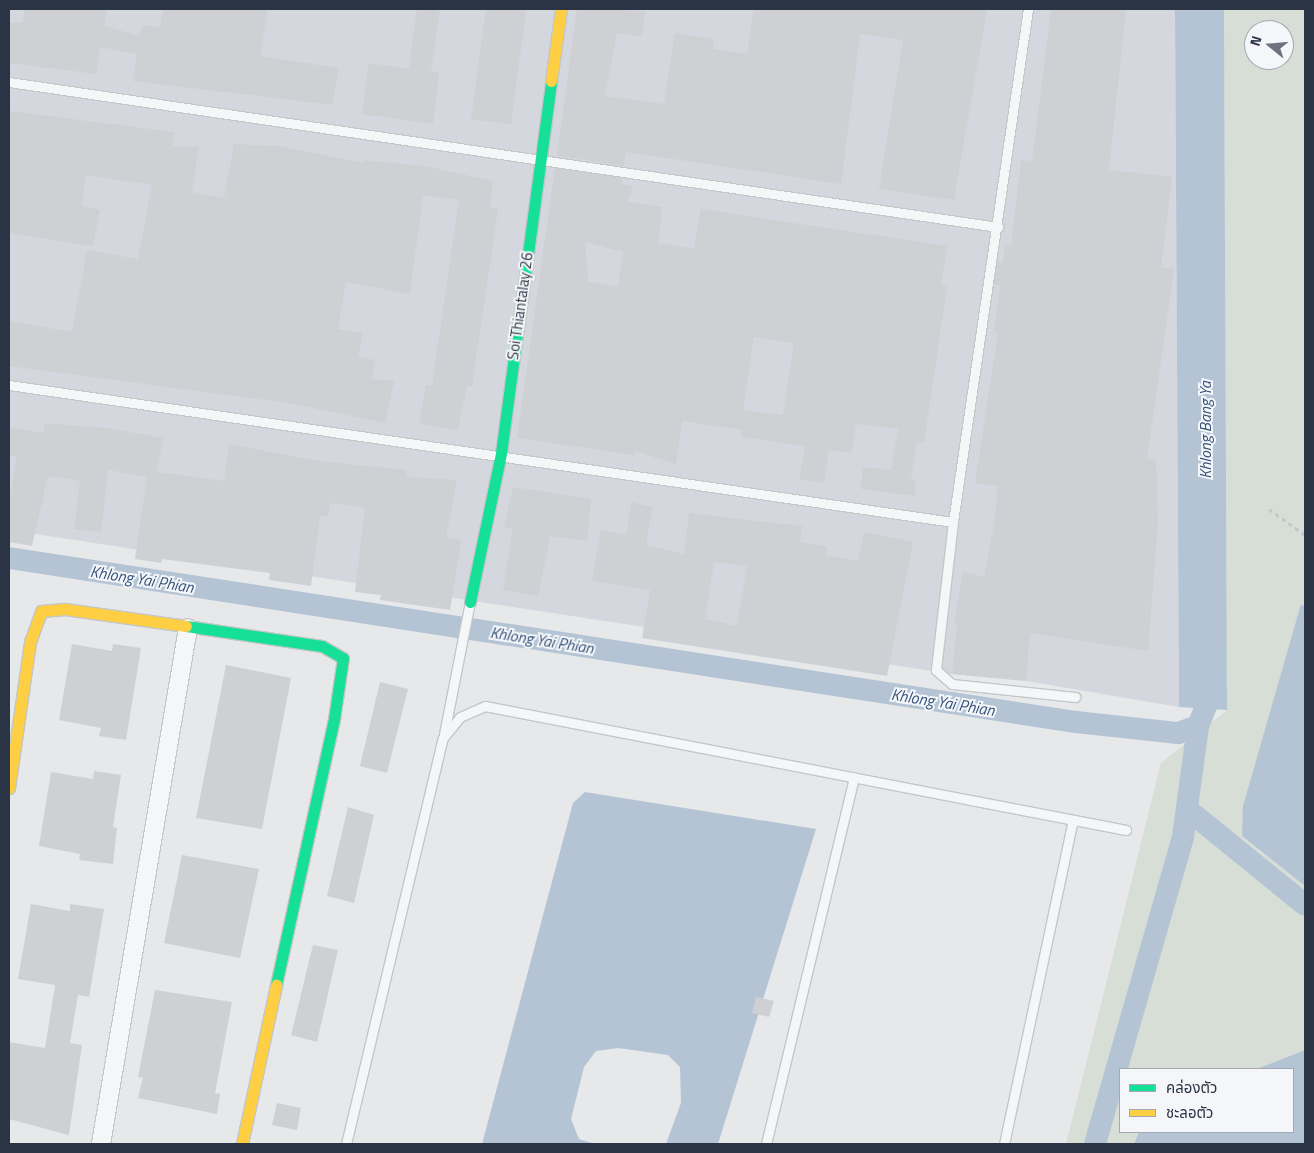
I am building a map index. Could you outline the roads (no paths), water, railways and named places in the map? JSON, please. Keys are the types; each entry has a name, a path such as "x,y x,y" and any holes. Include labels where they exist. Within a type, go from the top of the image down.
{"street":[{"name":"Soi Thiantalay 26","path":"470,602 500,453 561,9"},
{"path":"9,788 30,642 41,611 65,609 322,646 343,658 332,728 242,1144"},
{"path":"101,1144 188,628"}],"lane":[{"path":"1028,9 998,227 953,522 937,640 936,670 941,678 952,684 1074,697"},
{"path":"9,82 540,158 998,227"},
{"path":"9,385 500,453 953,522"},
{"path":"346,1144 443,738 461,656 470,602"},
{"path":"443,738 460,717 485,706 1126,830"},
{"path":"766,1144 854,777"},
{"path":"1004,1144 1073,820"}],"water":[{"name":"Khlong Bang Ya","path":"1175,9 1224,9 1227,710 1179,707"},
{"path":"1301,604 1305,607 1305,886 1242,836 1243,806"},
{"path":"585,792 816,829 718,1144 666,1144 681,1103 680,1067 668,1055 618,1048 596,1051 584,1067 571,1119 579,1139 595,1144 482,1144 573,803"},
{"path":"1305,1050 1305,1144 1134,1144 1139,1133 1294,1133 1294,1068 1260,1068"}],"waterway":[{"name":"Khlong Yai Phian","path":"9,558 1076,722 1178,733 1198,726 1206,706 1206,680"},
{"path":"1095,1144 1183,837 1198,726"},
{"path":"1187,809 1305,905"}]}
